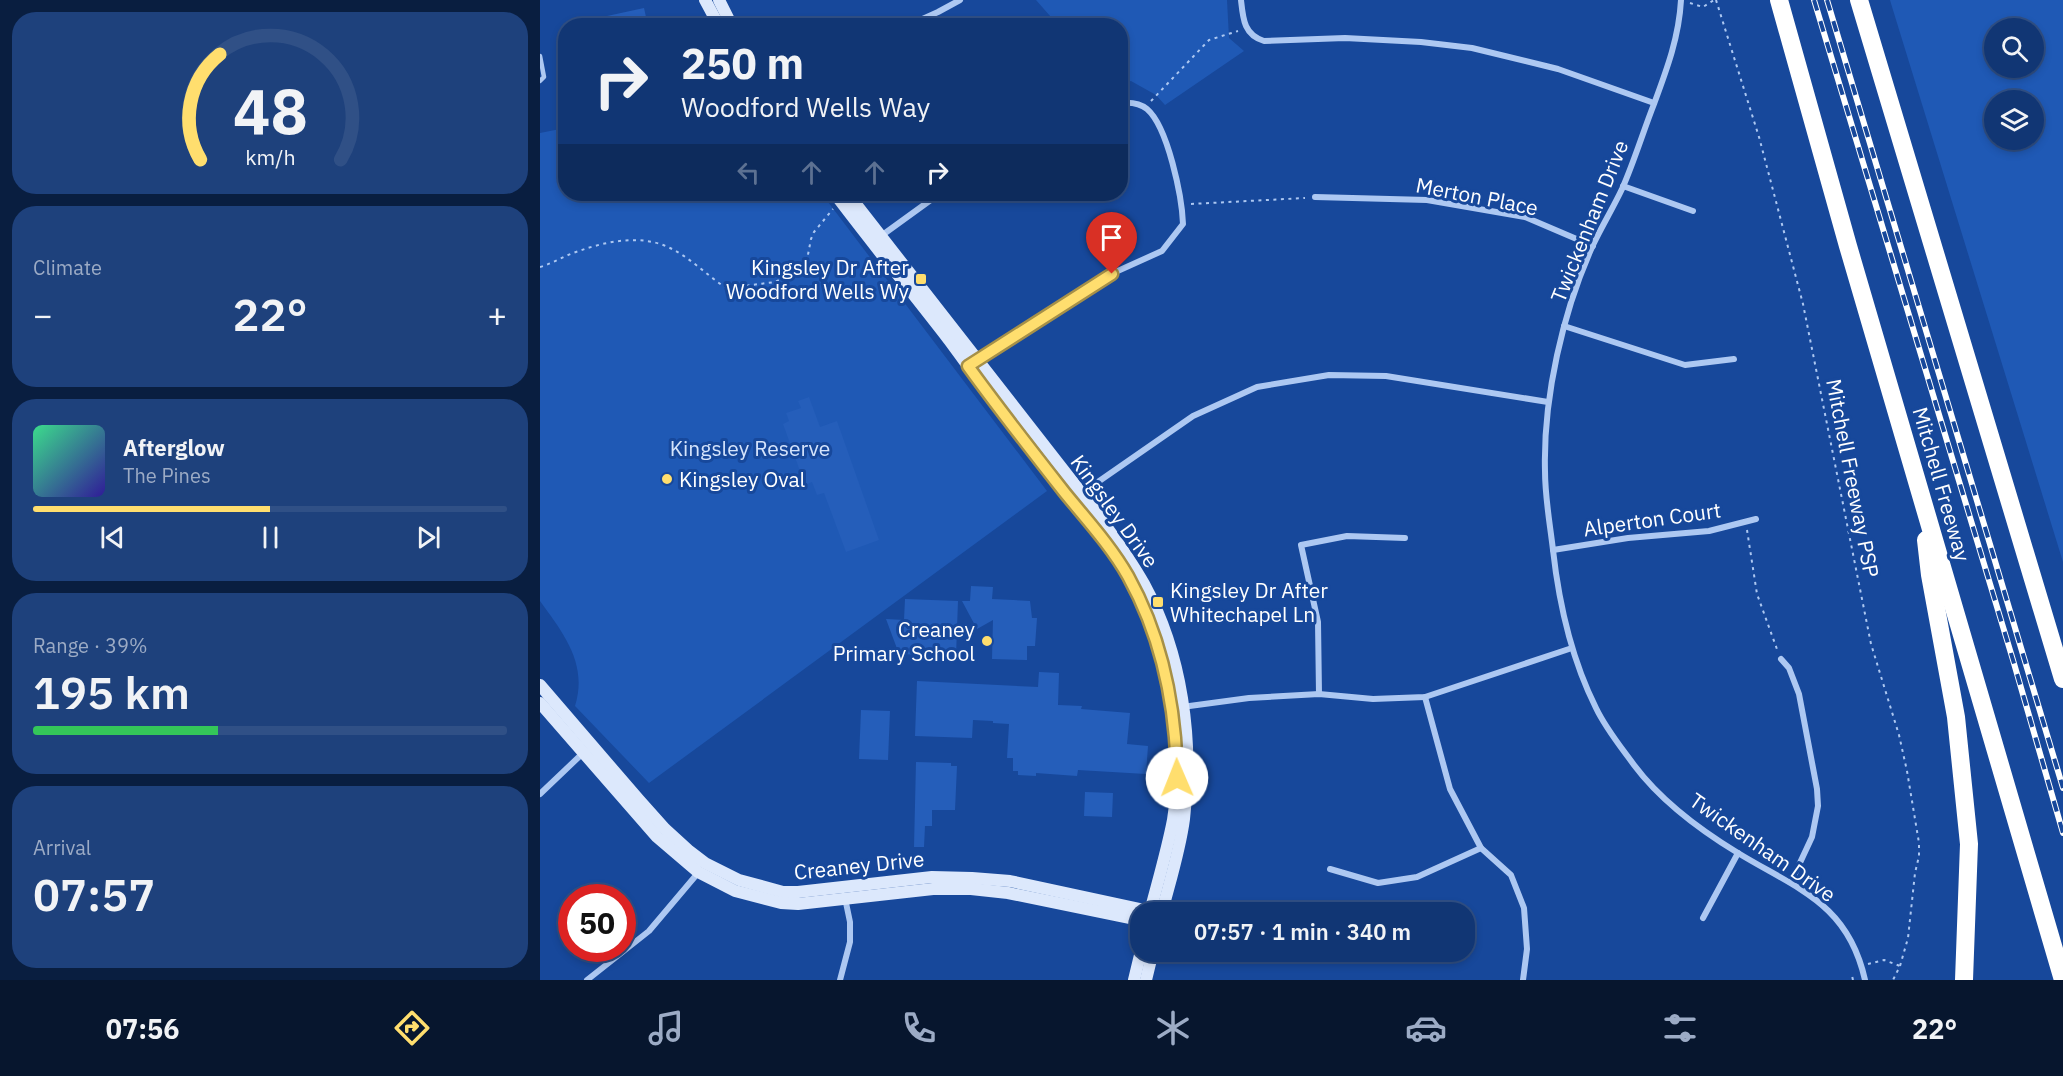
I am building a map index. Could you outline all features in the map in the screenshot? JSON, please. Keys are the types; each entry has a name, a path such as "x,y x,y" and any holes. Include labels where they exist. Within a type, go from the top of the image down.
{"highway":[{"name":"Mitchell Freeway","path":"1779,0 1848,246 2062,980"},
{"path":"1859,0 2063,679"},
{"path":"1919,485 1930,575 1956,717 1965,800 1969,867 1964,980"}],"street":[{"path":"705,0 715,18"},
{"path":"718,0 728,18"},
{"path":"925,18 960,0"},
{"path":"1242,0 1242,17 1247,29 1254,37 1270,42 1345,39 1421,42 1472,48 1558,69 1654,104"},
{"name":"Twickenham Drive","path":"1682,0 1674,50 1623,186 1593,246 1564,326 1548,402 1545,467 1555,575 1572,648 1596,709 1641,773 1684,816 1738,853 1791,882 1817,900 1837,920 1852,943 1865,980"},
{"path":"973,363 1112,274 1162,251 1183,225 1182,205 1169,151 1153,115 1138,104 1128,103"},
{"path":"1623,186 1692,211"},
{"name":"Merton Place","path":"1315,197 1427,200 1525,218 1593,246"},
{"name":"Kingsley Drive","path":"842,201 877,239"},
{"name":"Kingsley Drive","path":"853,201 877,239 1077,497 1140,599 1159,647 1178,708 1177,778 1173,818 1156,902"},
{"path":"877,239 929,201"},
{"path":"1564,326 1685,365 1734,359"},
{"path":"1077,497 1193,416 1257,387 1329,375 1386,376 1548,402"},
{"name":"Alperton Court","path":"1553,549 1628,538 1709,531 1756,519"},
{"path":"1319,694 1318,622 1301,545 1347,536 1405,538"},
{"path":"1178,708 1249,698 1319,694 1373,699 1425,697 1572,648"},
{"path":"1781,659 1789,668 1799,694 1817,789 1818,806 1812,837 1791,882"},
{"name":"Creaney Drive","path":"540,685 657,837 735,891 781,903 816,903 844,894 932,877 972,878 1010,881 1130,907"},
{"path":"1425,697 1450,789 1481,848 1511,875 1524,908 1527,949 1523,980"},
{"name":"Creaney Drive","path":"540,703 588,749"},
{"path":"540,794 588,749"},
{"path":"1330,869 1378,883 1417,877 1481,848"},
{"path":"1703,918 1738,853"},
{"path":"587,980 649,931 701,868"},
{"name":"Creaney Drive","path":"844,894 971,889 1008,893 1130,918"},
{"path":"841,979 850,942 850,922 844,894"},
{"path":"1134,980 1138,962"},
{"path":"1146,980 1150,962"}],"lane":[{"path":"540,56 544,77 540,81"}],"path":[{"path":"1682,0 1703,6 1715,0"},
{"name":"Mitchell Freeway PSP","path":"1715,0 1759,138 1803,304 1871,644 1899,735 1907,771 1919,856 1908,938 1900,966 1893,980"},
{"path":"1145,108 1209,40 1247,29"},
{"path":"1182,205 1315,197"},
{"path":"540,267 594,246 642,240 670,248 728,288 774,282 796,274 804,267 814,232 834,207"},
{"path":"1746,521 1757,594 1781,659"},
{"path":"1863,969 1868,964 1884,960 1900,966"}],"green space":[{"path":"1036,0 1227,0 1229,38 1244,51 1165,105 1156,95 1131,81 1128,82 1128,18 1052,18"},
{"path":"1890,0 2063,0 2063,562"},
{"name":"Kingsley Reserve","path":"558,129 558,201 827,201 1047,491 649,783 575,706 578,691 576,663 565,638 540,601 540,133"}],"building":[{"path":"644,8 646,18 598,18"},
{"path":"809,397 820,427 837,421 879,540 846,552 824,493 817,495 812,482 805,485 783,424 789,421 786,413 801,408 798,401"},
{"path":"971,586 993,587 992,599 1030,601 1032,618 1037,618 1035,646 1027,646 1027,660 992,659 993,620 977,629 962,601 970,601"},
{"path":"905,599 958,601 956,656 899,654 886,619 904,620"},
{"path":"1039,672 1059,673 1058,705 1130,713 1127,744 1148,746 1146,774 1078,770 1077,776 1036,773 1036,776 1018,775 1018,771 1013,771 1013,758 1007,758 1009,724 993,723 993,721 973,720 972,738 915,736 917,681 1038,687"},
{"path":"861,710 890,711 888,760 859,759"},
{"path":"916,762 951,763 951,766 957,766 955,810 932,810 932,826 925,826 924,847 914,847"},
{"path":"1085,792 1113,793 1112,817 1084,816"}],"railway":[{"path":"1814,0 2063,833"},
{"path":"1827,0 2063,788"}],"place":[{"name":"Kingsley Dr After Woodford Wells Wy","path":"921,279"},
{"name":"Kingsley Oval","path":"667,479"},
{"name":"Kingsley Dr After Whitechapel Ln","path":"1158,602"},
{"name":"Creaney Primary School","path":"987,641"}],"route":[{"path":"1112,274 968,366 1115,556 1140,599 1166,671 1173,708 1177,778"}]}
